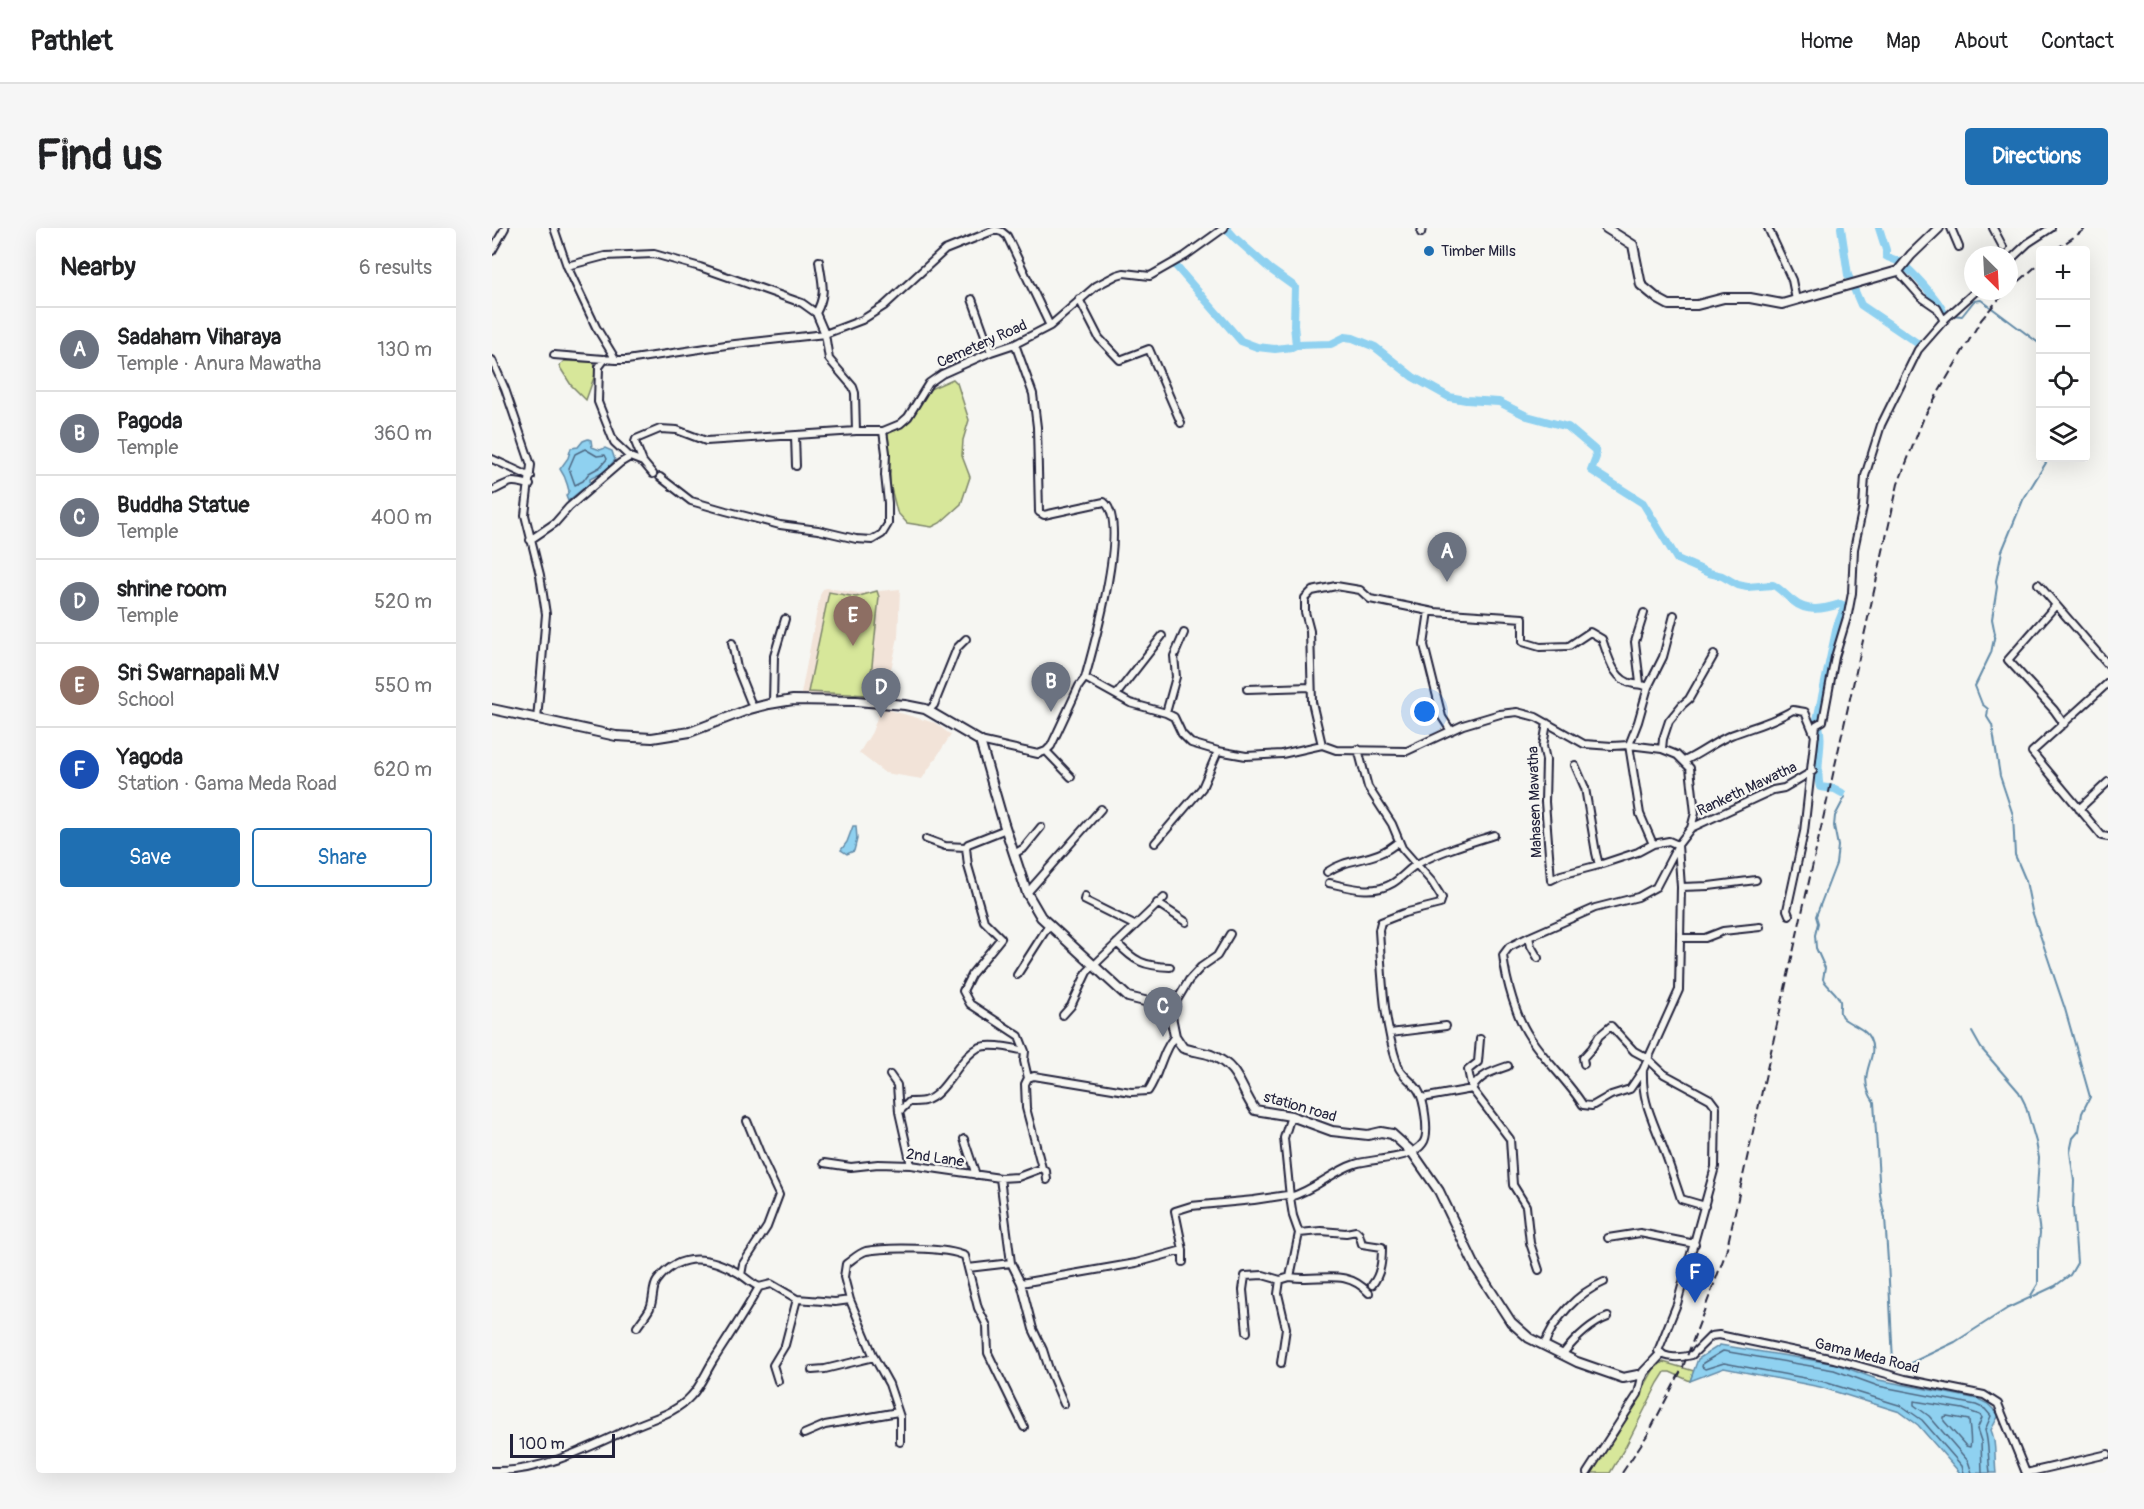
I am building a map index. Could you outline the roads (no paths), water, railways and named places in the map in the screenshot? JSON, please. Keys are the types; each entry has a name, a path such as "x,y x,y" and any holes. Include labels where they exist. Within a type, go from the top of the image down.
{"street":[{"path":"492,251 505,228"},
{"path":"554,228 567,266 596,327 616,360"},
{"name":"Cemetery Road","path":"883,431 905,421 934,378 991,352 1015,344 1050,326 1096,286 1117,275 1124,273 1150,276 1185,256 1224,228"},
{"path":"1606,228 1633,245 1641,285 1669,305 1697,305 1724,298 1750,298 1782,304 1898,271 1939,228"},
{"path":"1768,228 1792,280 1796,300"},
{"path":"1951,228 1959,247"},
{"path":"1994,228 2003,246"},
{"path":"2018,252 2051,228"},
{"path":"554,355 627,360 726,345 825,334 862,320 884,306 945,250 995,230 1007,236 1050,326"},
{"path":"567,266 605,256 654,254 700,267 802,303 816,314 825,334 829,360 853,387 856,431"},
{"path":"816,314 824,294 819,261"},
{"path":"1898,271 1921,297 1937,308 1945,320"},
{"path":"972,299 991,352"},
{"path":"1079,299 1099,338 1120,360 1149,349 1181,423"},
{"path":"1789,915 1787,910 1804,832 1813,771 1816,725 1823,721 1835,657 1852,592 1854,549 1863,507 1865,476 1881,425 1918,350 1966,300"},
{"path":"492,709 616,736 652,738 690,732 753,708 773,703 793,700 856,701 905,705 928,711 980,741 1038,754 1046,751 1051,746 1085,678 1109,582 1113,524 1110,511 1104,502 1044,515 1039,512 1034,394 1015,344"},
{"path":"605,359 599,367 598,402 614,442 630,457 643,462"},
{"path":"492,360 506,389 531,465 525,515 543,587 546,614 537,720"},
{"path":"653,474 643,462 635,442 636,439 660,429 677,430 706,441 795,436 809,433 883,431 886,453 888,524 882,534 872,540 780,525 691,501 660,477"},
{"path":"795,436 796,466"},
{"path":"530,540 555,523 569,507 603,477 630,457"},
{"path":"492,459 531,477"},
{"path":"492,491 505,483 514,481 530,485"},
{"path":"2038,584 2108,665"},
{"path":"1322,745 1312,702 1310,631 1305,612 1305,598 1312,591 1336,586 1360,590 1370,599 1431,611 1523,618 1523,642 1540,647 1569,646 1590,632 1602,639 1614,672 1633,684 1640,683 1648,687"},
{"path":"2056,605 2008,660 2064,724"},
{"path":"1431,611 1424,645 1442,717 1451,731"},
{"path":"1640,683 1635,642 1644,614"},
{"path":"1653,844 1640,814 1629,745 1648,687 1663,657 1674,615"},
{"path":"773,703 774,656 785,619"},
{"path":"1166,713 1176,677 1174,656 1184,633"},
{"path":"1116,695 1162,636"},
{"path":"928,711 934,705 957,648 966,639"},
{"path":"732,643 737,669 753,708"},
{"path":"1662,749 1669,721 1689,699 1714,654"},
{"path":"1085,678 1130,703 1174,717 1182,734 1191,743 1246,756 1282,754 1322,745 1335,750 1407,751 1463,725 1500,714 1517,712 1536,717 1584,744 1629,745 1662,749 1677,755 1690,768 1695,813 1691,828 1678,845 1656,887 1638,897 1595,908 1509,947 1503,955 1506,982 1530,1038 1583,1105 1592,1106 1611,1095 1630,1089 1643,1070"},
{"path":"2108,683 2032,752 2102,836 2108,837"},
{"path":"1247,688 1311,687"},
{"path":"1684,761 1728,736 1780,718 1793,710 1805,712 1816,737"},
{"name":"Mahasen Mawatha","path":"1547,723 1543,746 1546,760 1545,802 1551,880 1561,874 1599,865"},
{"path":"980,741 1027,892 1041,917 1128,997 1168,1007 1176,1002 1189,980 1201,967 1217,956 1230,934"},
{"path":"1182,1262 1183,1250 1175,1211 1191,1206 1273,1196 1287,1195 1290,1197 1304,1193 1354,1164 1412,1152 1423,1144 1427,1136 1422,1098 1418,1089 1398,1068 1385,1007 1379,930 1381,922 1404,913 1440,904 1442,898 1432,882 1402,848 1392,824 1368,787 1358,749"},
{"path":"1046,751 1071,777"},
{"path":"1155,843 1202,788 1218,751"},
{"path":"1575,765 1586,788 1599,865 1638,852 1653,844 1670,841 1678,845"},
{"name":"Ranketh Mawatha","path":"1691,828 1784,788 1813,771"},
{"path":"2079,809 2108,782"},
{"path":"1027,892 1101,809"},
{"path":"1014,854 1024,848 1041,827"},
{"path":"926,839 945,846 966,847 968,844 1006,829"},
{"path":"1329,883 1359,890 1378,889 1394,883 1416,864 1444,851 1494,835"},
{"path":"1327,872 1335,866 1370,858 1389,850 1399,841"},
{"path":"1678,845 1681,887 1679,990 1661,1033 1647,1058 1643,1070 1642,1088 1648,1111 1681,1199 1705,1206"},
{"path":"966,847 968,866 984,921 1000,938 971,975 963,991 970,1004 1019,1036 1025,1051 1024,1061 1028,1078 1025,1084 1026,1108 1047,1180"},
{"path":"1681,887 1710,886 1756,879"},
{"path":"1084,896 1084,900 1134,925"},
{"path":"1063,1015 1071,1006 1088,972 1094,965 1164,898"},
{"path":"1157,903 1186,922"},
{"path":"1017,975 1049,925"},
{"path":"1681,938 1705,938 1722,931 1760,927"},
{"path":"1530,937 1531,946 1538,958"},
{"path":"1117,943 1128,955 1147,966 1170,967"},
{"path":"1028,1078 1131,1092 1149,1091 1154,1084 1162,1058 1175,1035 1168,1007"},
{"path":"1390,1033 1446,1026"},
{"path":"1584,1064 1583,1058 1599,1036 1611,1026 1634,1051 1647,1058 1664,1074 1710,1099 1716,1107 1715,1167 1677,1304 1658,1351 1661,1354 1644,1372 1638,1394 1587,1473"},
{"name":"station road","path":"1175,1035 1183,1048 1208,1054 1226,1062 1232,1068 1255,1110 1291,1116 1332,1131 1368,1135 1382,1131 1392,1134 1412,1152 1439,1191 1476,1269 1511,1322 1529,1338 1562,1355 1623,1378 1638,1375 1642,1377"},
{"path":"1480,1039 1479,1062 1468,1070 1472,1089 1510,1139 1513,1185 1526,1206 1530,1243 1539,1270"},
{"path":"899,1112 909,1102 926,1101 942,1089 960,1063 980,1047 1007,1046 1025,1051"},
{"path":"1422,1098 1472,1089 1477,1081 1488,1073 1508,1066"},
{"path":"890,1075 897,1085 899,1112 911,1165"},
{"path":"1290,1277 1299,1233 1290,1197 1284,1138 1291,1116"},
{"path":"741,1275 743,1264 767,1227 779,1195 747,1121"},
{"path":"964,1139 976,1175"},
{"name":"2nd Lane","path":"824,1163 851,1167 878,1164 911,1165 1000,1178 1018,1177 1042,1168"},
{"path":"1000,1178 1011,1263 1021,1283 1033,1329 1064,1404"},
{"path":"1299,1233 1356,1231 1362,1244 1382,1247 1382,1264 1377,1280 1372,1285"},
{"path":"1608,1238 1640,1233 1695,1244"},
{"path":"900,1442 900,1417 889,1384 874,1357 850,1300 844,1277 846,1264 864,1251 922,1249 955,1251 965,1256 978,1308 987,1326 988,1353 1024,1426"},
{"path":"1021,1283 1136,1263 1183,1250"},
{"path":"637,1327 650,1308 656,1282 674,1264 686,1259 713,1262 741,1275 745,1280 759,1287 771,1284 797,1299 835,1302 850,1300"},
{"path":"968,1268 1011,1263"},
{"path":"1247,1332 1243,1290 1245,1276 1263,1275 1280,1280 1290,1277 1307,1280 1328,1276 1350,1278 1362,1285 1368,1293"},
{"path":"1280,1280 1278,1294 1286,1328 1281,1363"},
{"path":"1544,1347 1548,1334 1563,1314 1592,1288 1604,1282"},
{"path":"492,1471 513,1471 554,1461 584,1451 632,1427 668,1414 692,1396 759,1287"},
{"path":"778,1382 774,1365 785,1345 797,1299"},
{"path":"1562,1355 1583,1332 1598,1320 1608,1317"},
{"name":"Gama Meda Road","path":"1661,1354 1678,1357 1692,1355 1711,1336 1719,1335 1834,1359 1905,1379 1984,1395 1998,1404 2026,1473"},
{"path":"812,1370 874,1357"},
{"path":"804,1434 825,1425 897,1412"},
{"path":"2026,1473 2108,1454"}],"water":[{"path":"588,439 591,440 592,447 612,451 615,460 604,472 590,479 590,483 568,501 566,496 569,491 560,469 568,458 571,448 578,447"},
{"path":"853,826 856,826 857,839 854,851 847,854 841,850"},
{"path":"1720,1345 1836,1364 1879,1380 1978,1399 1988,1404 1999,1415 1991,1430 1995,1445 1996,1473 1960,1473 1918,1425 1900,1412 1820,1387 1724,1368 1690,1381 1698,1359"}],"waterway":[{"path":"1226,228 1270,269 1295,287 1296,345 1331,344 1345,337 1353,338 1375,347 1413,377 1449,397 1499,402 1527,416 1568,427 1595,450 1596,457 1591,470 1643,503 1677,559 1722,576 1738,585 1747,587 1773,585 1798,605 1810,609 1840,604 1845,606 1837,626 1817,720 1820,736 1818,770 1820,787 1835,789 1842,793"},
{"path":"1841,228 1848,275 1861,305 1920,345"},
{"path":"1879,228 1886,256 1904,265 1932,294 1944,314"},
{"path":"1175,265 1241,341 1257,347 1275,349 1296,345"},
{"path":"1952,315 1962,316 1974,301 1981,300 2036,341"},
{"path":"1925,338 1940,319"},
{"path":"1842,793 1845,797 1835,816 1834,826 1838,846 1836,864 1816,916 1818,923 1815,935 1816,948 1825,968 1823,979 1837,995 1841,1015 1865,1032 1872,1047 1866,1083 1874,1102 1880,1195 1885,1218 1893,1362 1898,1369 1955,1342 2008,1308 2055,1286 2070,1275 2077,1263 2073,1208 2074,1181 2070,1152 2073,1138 2079,1131 2082,1113 2090,1097 2065,1009 2032,911 2026,881 2015,855 2013,815 2000,776 1992,725 1987,717 1988,709 1982,704 1975,686 1991,653 1995,634 1992,619 2002,551 2023,500 2047,462"},
{"path":"1972,1032 1981,1048 2019,1092 2025,1104 2036,1142 2039,1158 2036,1205 2040,1233 2038,1284 2030,1297"}],"railway":[{"path":"2061,246 2087,228"},
{"path":"2018,282 2036,266"},
{"path":"1622,1473 1648,1434 1683,1367 1726,1252 1898,484 1924,417 1981,320 1998,300"}],"place":[{"name":"Timber Mills","path":"1429,251"},
{"name":"Sadaham Viharaya","path":"1447,582"},
{"name":"Sri Swarnapali M.V","path":"853,646"},
{"name":"Pagoda","path":"1051,712"},
{"name":"shrine room","path":"881,718"},
{"name":"Buddha Statue","path":"1163,1037"},
{"name":"Yagoda","path":"1695,1303"}]}
